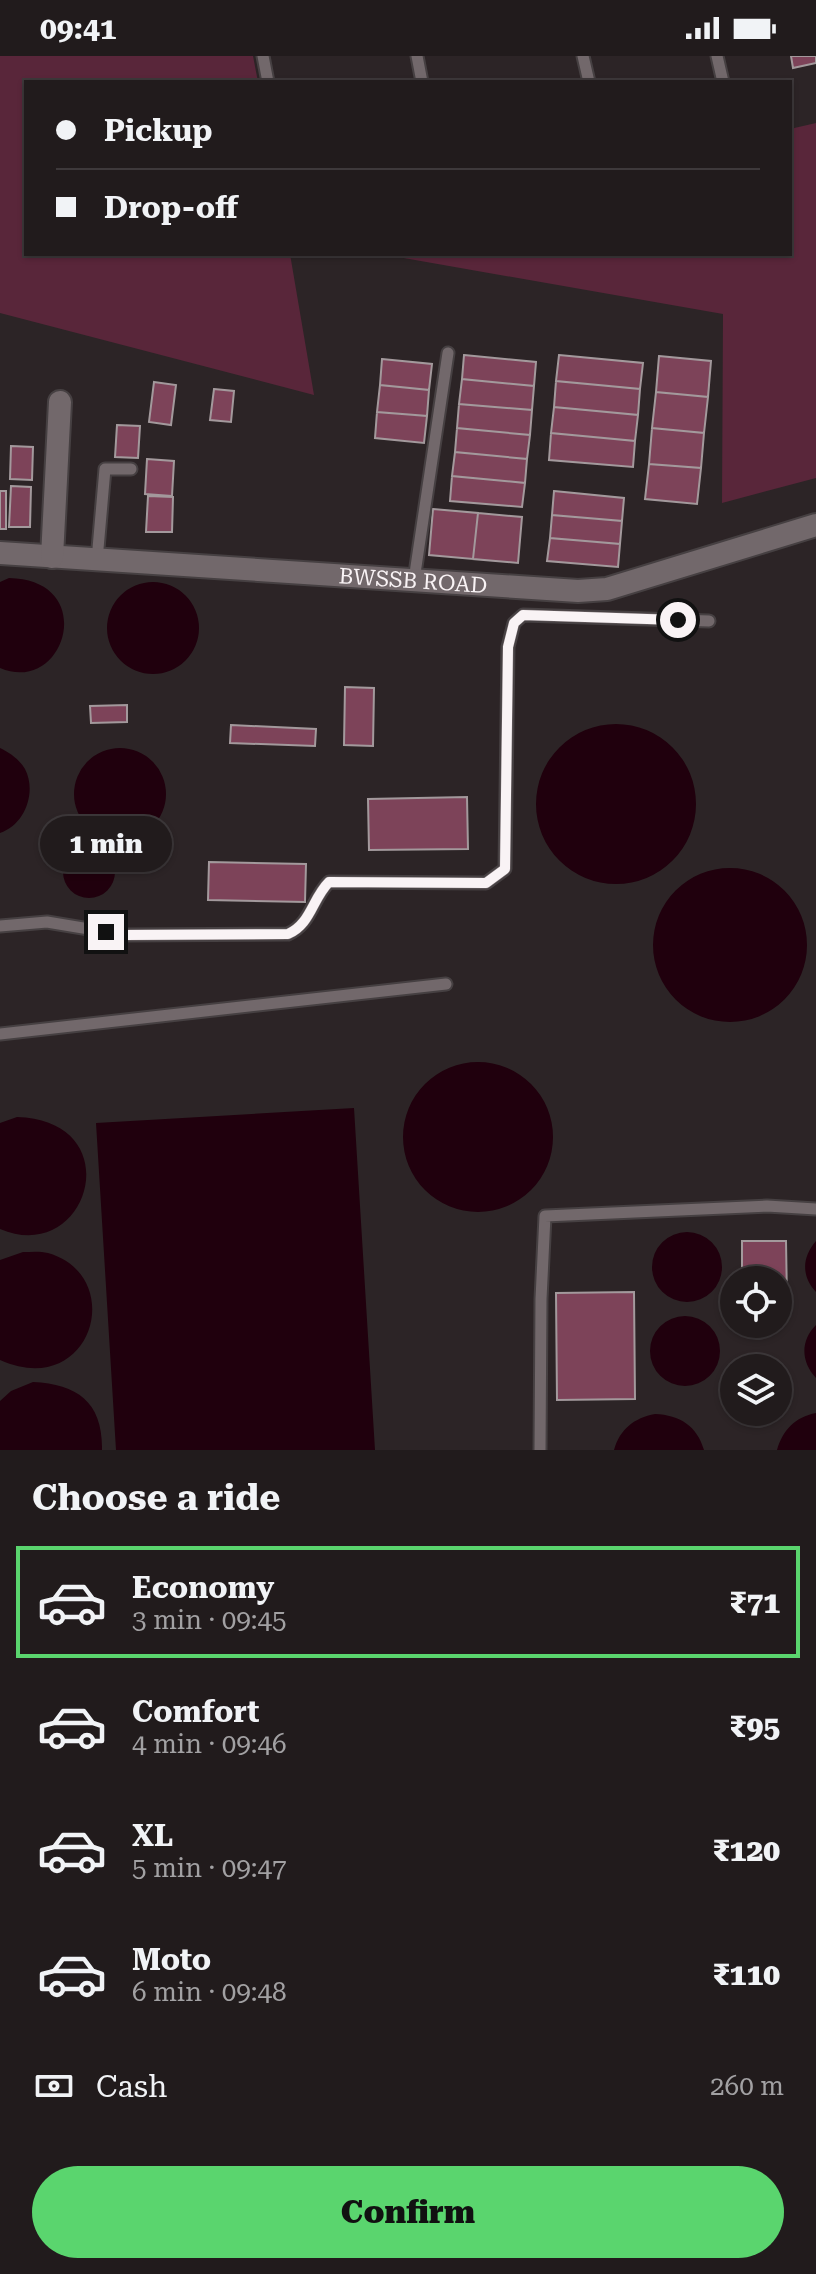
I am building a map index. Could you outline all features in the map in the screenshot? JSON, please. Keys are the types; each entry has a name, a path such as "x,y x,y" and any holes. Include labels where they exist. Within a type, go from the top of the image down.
{"street":[{"path":"52,557 60,402"},
{"name":"BWSSB ROAD","path":"0,553 542,590 607,589 816,525"}],"lane":[{"path":"263,56 268,80"},
{"path":"417,56 422,80"},
{"path":"583,56 589,80"},
{"path":"717,56 723,80"},
{"path":"414,580 448,353"},
{"path":"97,560 105,469 131,469"},
{"path":"0,926 47,922 125,935 288,934 304,924 319,892 329,882 486,883 505,869 508,647 514,623 523,615 709,621"},
{"path":"0,1034 446,984"},
{"path":"540,1450 545,1216 767,1206 816,1209"}],"shaded area":[{"path":"0,56 253,56 258,80 24,80 24,256 290,256 314,395 0,313"},
{"path":"816,123 816,478 722,503 723,314 392,256 792,256 792,129"},
{"path":"9,578 37,584 55,597 63,615 63,634 55,652 42,666 23,672 0,668 0,582"},
{"path":"144,582 162,582 179,589 192,602 199,628 192,654 179,667 162,674 144,674 127,667 114,654 107,637 107,619 114,602 127,589"},
{"path":"616,724 647,730 673,747 690,773 696,804 690,835 673,861 647,878 616,884 585,878 559,861 542,835 536,804 542,773 559,747 585,730"},
{"path":"0,748 23,765 30,788 22,815 9,829 0,833"},
{"path":"120,748 138,751 153,761 163,776 166,794 163,812 153,827 138,837 120,840 102,837 87,827 77,812 74,794 77,776 87,761 102,751"},
{"path":"89,846 107,854 115,872 107,890 89,898 71,890 63,872 71,854"},
{"path":"730,868 759,874 784,891 801,916 807,945 801,974 784,999 759,1016 730,1022 701,1016 676,999 659,974 653,945 659,916 676,891 701,874"},
{"path":"478,1062 507,1068 531,1084 547,1108 553,1137 547,1166 531,1190 507,1206 478,1212 449,1206 425,1190 409,1166 403,1137 409,1108 425,1084 449,1068"},
{"path":"354,1108 375,1450 116,1450 96,1123"},
{"path":"17,1117 53,1125 75,1142 85,1164 85,1189 74,1211 56,1228 31,1235 0,1229 0,1123"},
{"path":"680,1233 694,1233 707,1238 716,1247 721,1260 716,1287 707,1296 694,1301 680,1301 667,1296 658,1287 653,1274 653,1260 658,1247 667,1238"},
{"path":"816,1241 816,1292 808,1280 805,1266 808,1253"},
{"path":"23,1252 48,1253 73,1266 87,1285 92,1308 88,1330 77,1350 58,1364 32,1368 0,1360 0,1260"},
{"path":"685,1316 710,1326 720,1351 710,1376 685,1386 660,1376 650,1351 660,1326"},
{"path":"816,1325 816,1378 807,1365 804,1352 807,1338"},
{"path":"33,1382 63,1387 85,1399 98,1420 102,1450 0,1450 0,1401 11,1391"},
{"path":"816,1413 816,1450 777,1450 783,1436 802,1418"},
{"path":"655,1414 686,1423 697,1434 704,1450 614,1450 629,1426"}],"building":[{"path":"791,56 816,56 816,63 793,68"},
{"path":"464,355 536,362 534,386 462,379"},
{"path":"559,355 643,363 640,389 556,381"},
{"path":"659,356 711,361 708,397 656,392"},
{"path":"382,359 432,364 429,390 380,385"},
{"path":"462,379 534,386 532,410 459,404"},
{"path":"556,381 640,389 638,415 554,407"},
{"path":"154,382 176,385 171,425 149,422"},
{"path":"380,385 429,390 427,416 377,412"},
{"path":"214,389 234,391 231,422 210,420"},
{"path":"656,392 708,397 704,433 652,428"},
{"path":"459,404 532,410 530,435 457,428"},
{"path":"554,407 638,415 635,441 551,433"},
{"path":"377,412 427,416 424,443 375,438"},
{"path":"117,425 140,426 138,458 115,457"},
{"path":"457,428 530,435 527,459 455,452"},
{"path":"652,428 704,433 701,468 649,464"},
{"path":"551,433 635,441 633,467 549,460"},
{"path":"11,446 33,447 32,480 10,479"},
{"path":"455,452 527,459 525,483 452,476"},
{"path":"147,459 174,461 172,496 145,494"},
{"path":"649,464 701,468 697,504 645,499"},
{"path":"452,476 525,483 522,507 450,501"},
{"path":"11,486 31,487 30,527 9,527"},
{"path":"0,491 6,491 6,529 0,529"},
{"path":"554,491 624,498 622,521 552,515"},
{"path":"148,496 173,497 172,532 146,532"},
{"path":"433,509 478,513 473,559 429,555"},
{"path":"478,513 522,517 518,563 473,559"},
{"path":"552,515 622,521 620,544 550,538"},
{"path":"550,538 620,544 618,567 547,561"},
{"path":"345,687 374,688 373,746 344,745"},
{"path":"127,705 127,722 91,723 90,706"},
{"path":"231,725 316,729 315,746 230,743"},
{"path":"467,797 468,849 369,850 368,799"},
{"path":"209,862 306,864 305,902 208,900"},
{"path":"742,1241 786,1241 786,1266 742,1266"},
{"path":"634,1292 635,1399 557,1400 556,1293"}],"route":[{"path":"106,932 125,935 288,934 304,924 319,892 329,882 486,883 497,877 505,869 508,647 514,623 523,615 678,620"}]}
